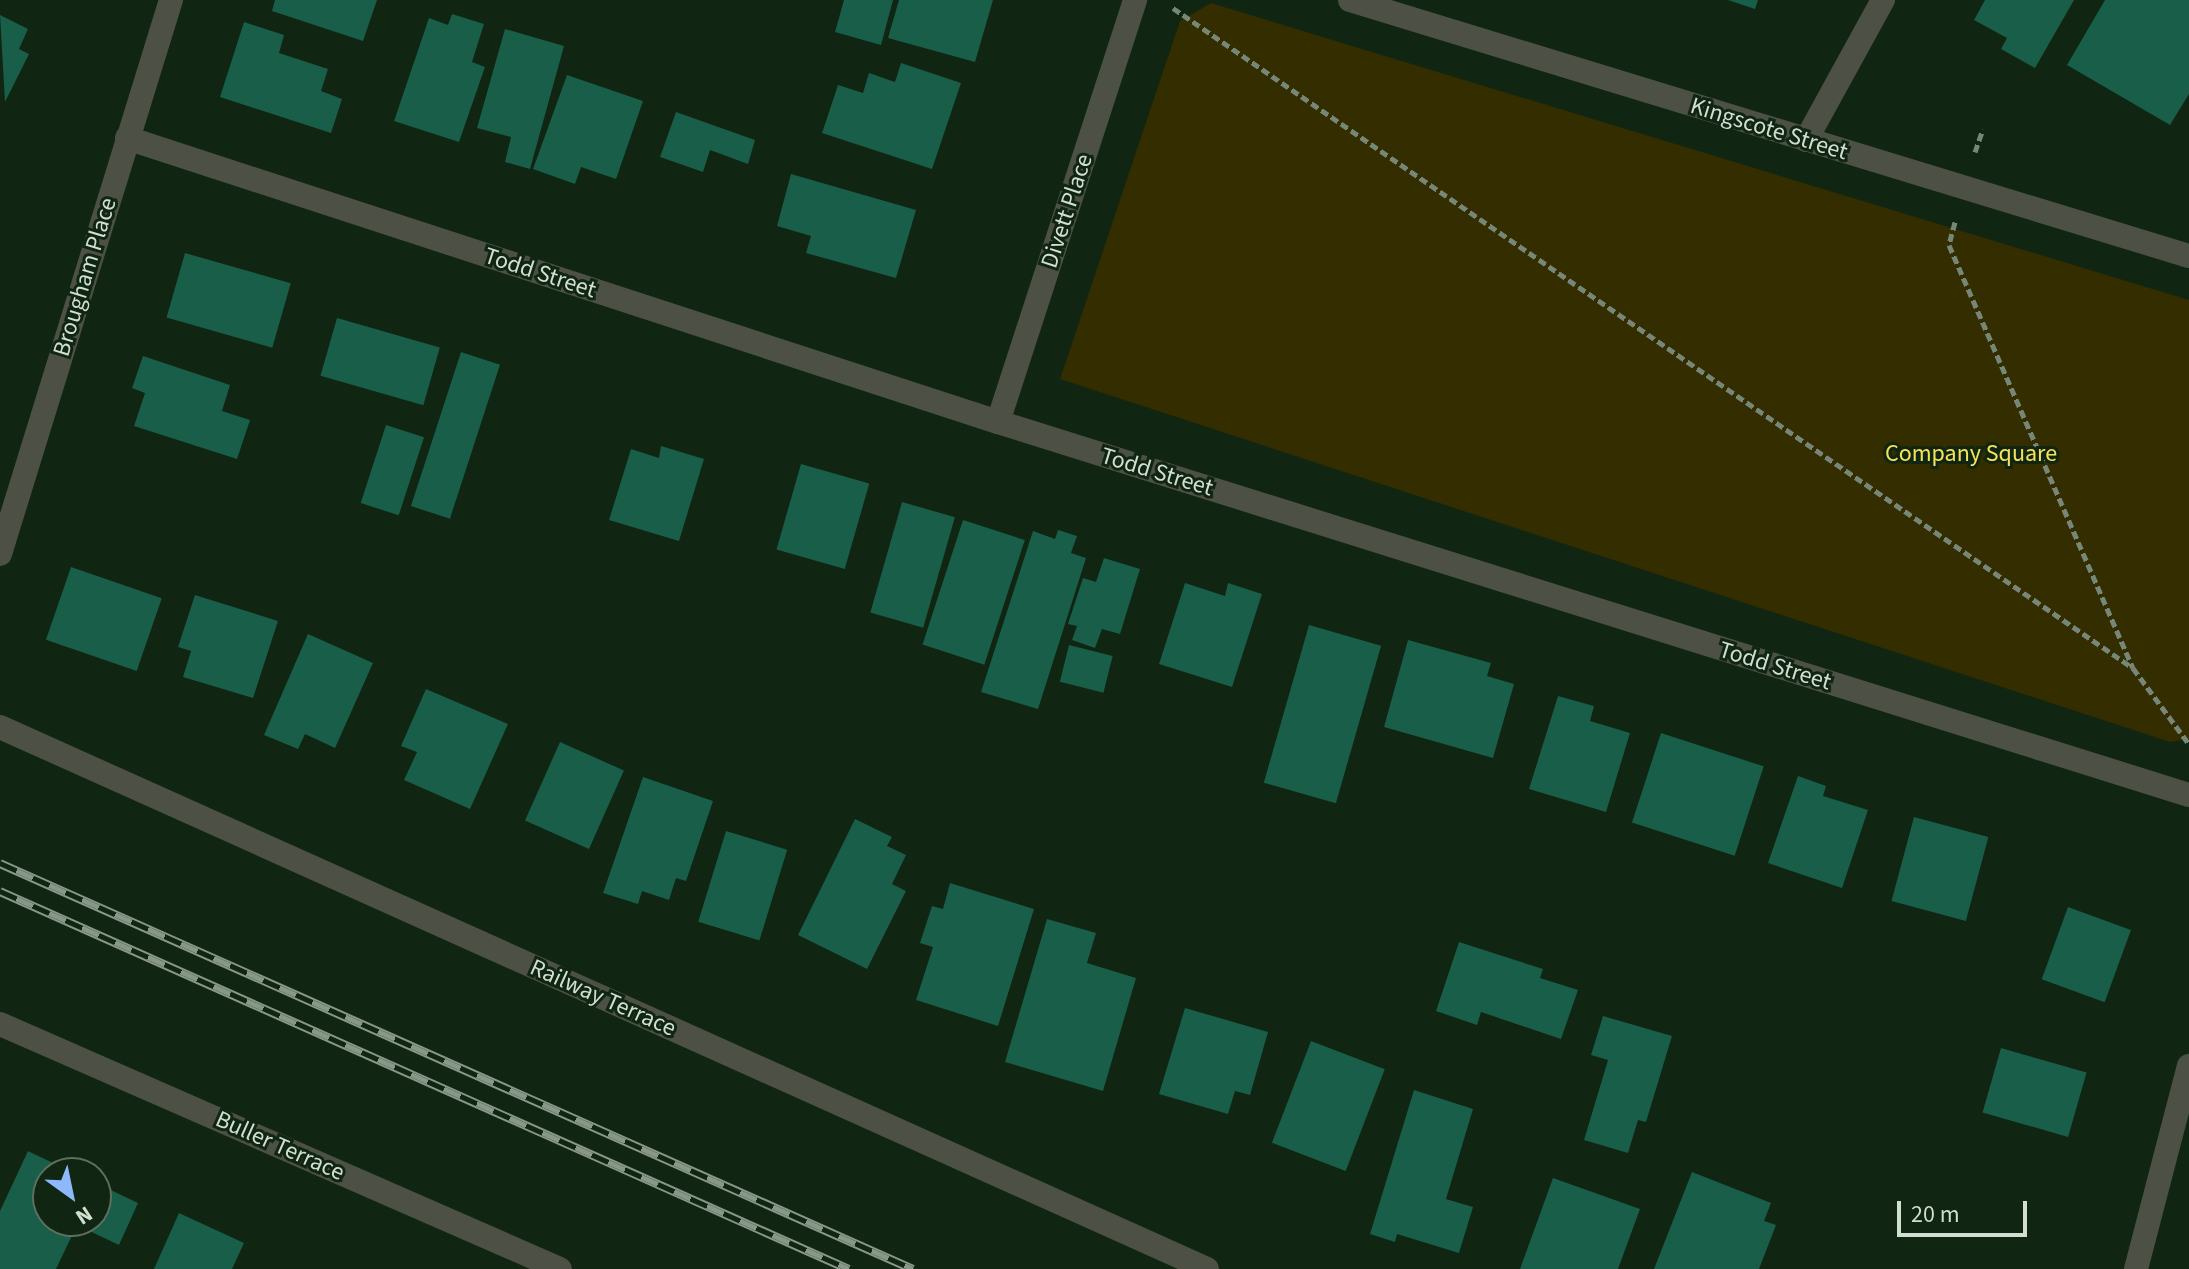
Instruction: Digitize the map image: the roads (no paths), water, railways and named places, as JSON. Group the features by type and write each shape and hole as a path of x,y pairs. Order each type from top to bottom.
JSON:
{"street":[{"name":"Brougham Place","path":"0,554 171,0"},
{"name":"Divett Place","path":"998,422 1135,0"},
{"name":"Kingscote Street","path":"1350,0 2189,256"},
{"path":"1806,140 1883,0"},
{"name":"Todd Street","path":"127,138 998,422 2189,795"},
{"name":"Railway Terrace","path":"0,727 1207,1269"},
{"name":"Buller Terrace","path":"0,1024 560,1269"},
{"path":"2136,1269 2189,1066"}],"railway":[{"path":"0,863 913,1269"},
{"path":"0,891 849,1269"}],"park label":[{"name":"Company Square","path":"1971,454"}]}
